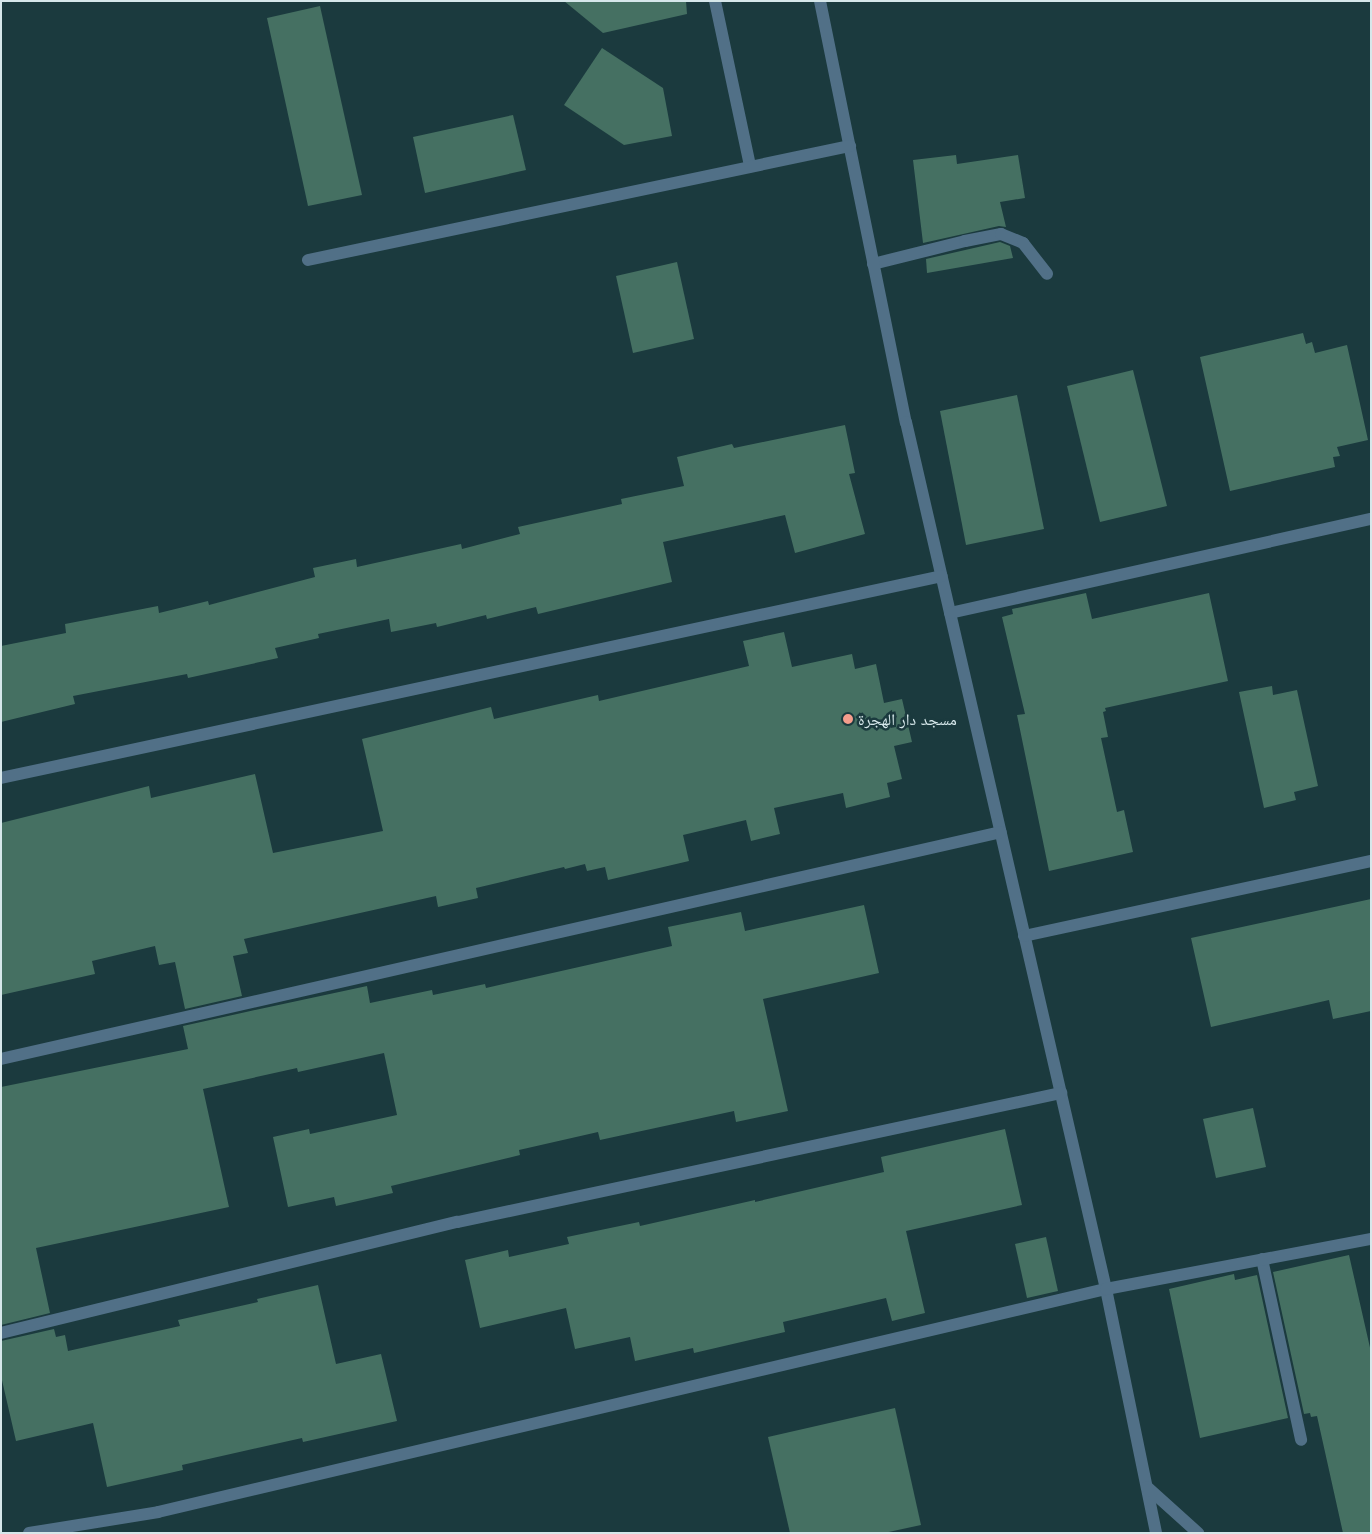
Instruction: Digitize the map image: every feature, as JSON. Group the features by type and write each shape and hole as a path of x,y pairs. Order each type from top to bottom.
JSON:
{"street":[{"path":"715,1 750,166"},
{"path":"820,1 906,422 1106,1289 1156,1533"},
{"path":"308,260 850,146"},
{"path":"874,264 965,240 1000,234 1023,242 1047,274"},
{"path":"950,613 1371,519"},
{"path":"1,778 942,576"},
{"path":"1,1059 1001,832"},
{"path":"1024,936 1371,860"},
{"path":"1,1333 458,1222 1061,1093"},
{"path":"29,1533 158,1512 1106,1289 1371,1239"},
{"path":"1262,1260 1301,1440"},
{"path":"1147,1487 1198,1533"}],"building":[{"path":"564,1 686,1 687,14 603,33"},
{"path":"320,6 362,195 308,206 267,18"},
{"path":"602,48 663,88 672,136 624,145 564,105"},
{"path":"513,115 526,170 425,193 413,137"},
{"path":"956,155 957,164 1018,155 1025,198 1000,202 1006,227 999,226 923,243 913,160"},
{"path":"1000,242 1010,246 1013,258 927,273 926,259"},
{"path":"677,262 694,339 633,353 616,276"},
{"path":"1303,333 1306,344 1312,342 1315,353 1347,345 1368,440 1337,447 1340,456 1333,457 1335,467 1230,491 1200,357"},
{"path":"1133,370 1167,506 1100,522 1067,386"},
{"path":"1017,395 1044,529 966,545 940,411"},
{"path":"845,425 855,473 849,474 865,534 795,553 785,515 663,542 672,582 538,614 536,607 487,619 486,615 437,627 436,623 391,632 389,619 318,634 319,638 275,648 278,658 188,678 187,674 73,696 75,704 1,722 1,646 66,633 65,624 158,606 159,613 208,601 209,605 315,577 313,568 356,559 357,567 461,544 462,549 520,534 518,527 622,504 621,499 684,486 677,457 732,444 734,448"},
{"path":"1086,593 1092,619 1209,593 1228,681 1105,708 1106,711 1103,712 1108,737 1101,738 1117,812 1124,810 1133,852 1049,871 1017,715 1025,714 1002,617 1013,614 1012,609"},
{"path":"784,632 792,667 852,654 855,669 876,664 884,703 902,699 912,742 894,746 902,779 887,783 890,797 846,808 843,793 774,808 780,834 751,841 746,820 683,835 689,861 608,880 605,867 587,871 585,864 565,869 564,867 476,888 478,898 438,907 436,896 244,939 248,953 233,956 242,996 185,1009 175,962 159,965 155,946 92,961 95,974 1,995 1,823 149,786 151,798 255,774 273,853 383,831 362,739 491,707 494,719 598,695 599,701 749,666 743,641"},
{"path":"1272,686 1273,695 1297,690 1318,786 1294,792 1296,800 1264,808 1239,692"},
{"path":"1371,899 1371,1011 1333,1019 1329,1000 1211,1027 1191,938"},
{"path":"864,905 879,973 763,999 788,1111 736,1122 734,1111 600,1140 598,1132 519,1150 520,1155 391,1186 393,1193 336,1206 334,1197 288,1207 273,1137 309,1129 310,1134 397,1115 384,1053 298,1072 297,1068 203,1089 229,1207 36,1248 50,1313 1,1325 1,1087 188,1049 183,1026 367,986 370,1003 432,990 433,995 485,984 486,988 672,946 668,927 741,912 745,931"},
{"path":"1253,1108 1266,1167 1216,1178 1203,1119"},
{"path":"1005,1129 1022,1205 906,1231 925,1313 892,1321 886,1298 783,1322 785,1332 694,1353 693,1348 635,1361 630,1337 575,1349 566,1308 480,1328 465,1260 508,1250 509,1257 569,1244 567,1237 639,1222 640,1226 884,1172 881,1157"},
{"path":"1046,1237 1058,1291 1027,1298 1015,1244"},
{"path":"1349,1255 1371,1352 1371,1533 1343,1533 1317,1416 1311,1417 1310,1413 1304,1414 1273,1272"},
{"path":"1234,1274 1235,1280 1257,1275 1288,1418 1200,1438 1169,1289"},
{"path":"318,1285 336,1364 381,1354 397,1421 303,1442 302,1438 182,1465 183,1470 107,1487 93,1423 16,1441 1,1376 1,1341 54,1329 56,1337 65,1335 68,1351 180,1326 178,1320 258,1302 257,1299"},
{"path":"895,1408 921,1525 884,1533 790,1533 768,1437"}],"place":[{"name":"مسجد دار الهجرة","path":"848,719"}]}
